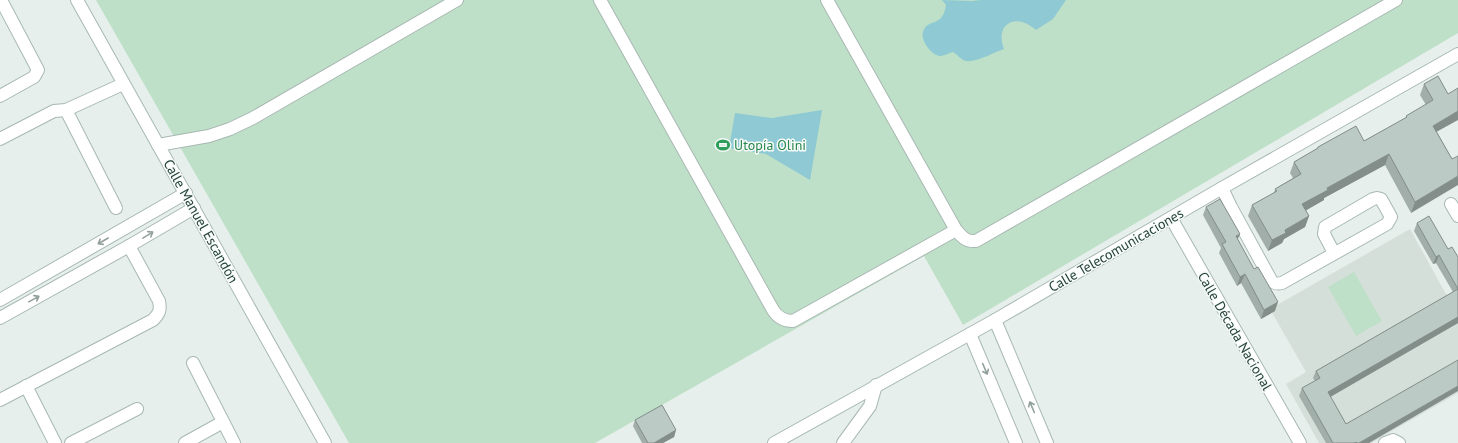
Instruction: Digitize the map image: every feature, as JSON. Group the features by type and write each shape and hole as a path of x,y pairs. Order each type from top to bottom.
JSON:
{"street":[{"path":"0,96 34,77 38,70 1,0"},
{"name":"Calle Manuel Escandón","path":"77,0 325,443"},
{"path":"158,145 209,136 230,129 253,118 457,0"},
{"path":"600,0 773,310 780,318 786,321 793,321 956,230"},
{"path":"827,0 956,230 969,242 976,241 1396,0"},
{"name":"Calle Telecomunicaciones","path":"774,443 995,320 1222,188 1458,54"},
{"path":"0,139 54,111 66,110 123,84"},
{"path":"66,110 116,208"},
{"path":"1222,188 1234,214 1274,283 1277,284 1282,283 1387,224 1391,217 1381,199 1374,199 1325,227 1324,234 1334,253"},
{"path":"0,300 186,194"},
{"path":"1451,204 1458,216"},
{"path":"1,313 129,246 194,208"},
{"name":"Calle Década Nacional","path":"1171,218 1300,443"},
{"path":"0,400 153,320 157,316 160,311 159,301 129,246"},
{"path":"995,320 1047,443"},
{"path":"970,334 1016,443"},
{"path":"193,363 234,443"},
{"path":"843,443 870,406 876,385"},
{"path":"26,386 55,443"},
{"path":"71,443 137,409"},
{"path":"185,443 224,422"},
{"path":"1385,443 1393,440 1399,443"}],"shaded area":[{"path":"1410,229 1458,316 1458,393 1371,443 1319,443 1286,384 1306,372 1270,309"}],"green space":[{"name":"Utopía Olini","path":"96,0 1458,0 1458,33 963,325 924,256 595,443 349,443"},
{"path":"1354,272 1382,321 1356,336 1328,287"}],"water":[{"path":"942,0 1066,0 1053,19 1036,30 1022,22 1015,21 1009,23 1002,33 1004,49 980,59 966,61 953,52 942,56 937,55 930,51 923,39 923,32 925,28 942,17 946,5"},
{"path":"822,110 810,180 766,154 729,148 735,113 772,118"}],"building":[{"path":"1438,76 1448,94 1458,88 1458,111 1433,126 1452,159 1458,156 1458,176 1415,202 1389,154 1327,188 1328,190 1302,204 1309,216 1285,230 1286,233 1272,240 1252,205 1277,191 1275,189 1301,174 1294,162 1356,126 1364,141 1407,117 1406,116 1433,100 1424,84"},
{"path":"1220,199 1240,234 1236,236 1254,269 1258,267 1278,302 1264,310 1245,274 1240,277 1222,244 1226,242 1206,207"},
{"path":"1429,216 1448,249 1452,247 1458,257 1458,289 1439,255 1436,257 1417,223"},
{"path":"1458,289 1458,317 1328,392 1346,424 1458,360 1458,386 1359,443 1333,443 1302,388 1320,378 1316,371"},
{"path":"662,405 676,430 654,443 648,443 635,420"}],"place":[{"name":"Utopía Olini","path":"723,145"}]}
